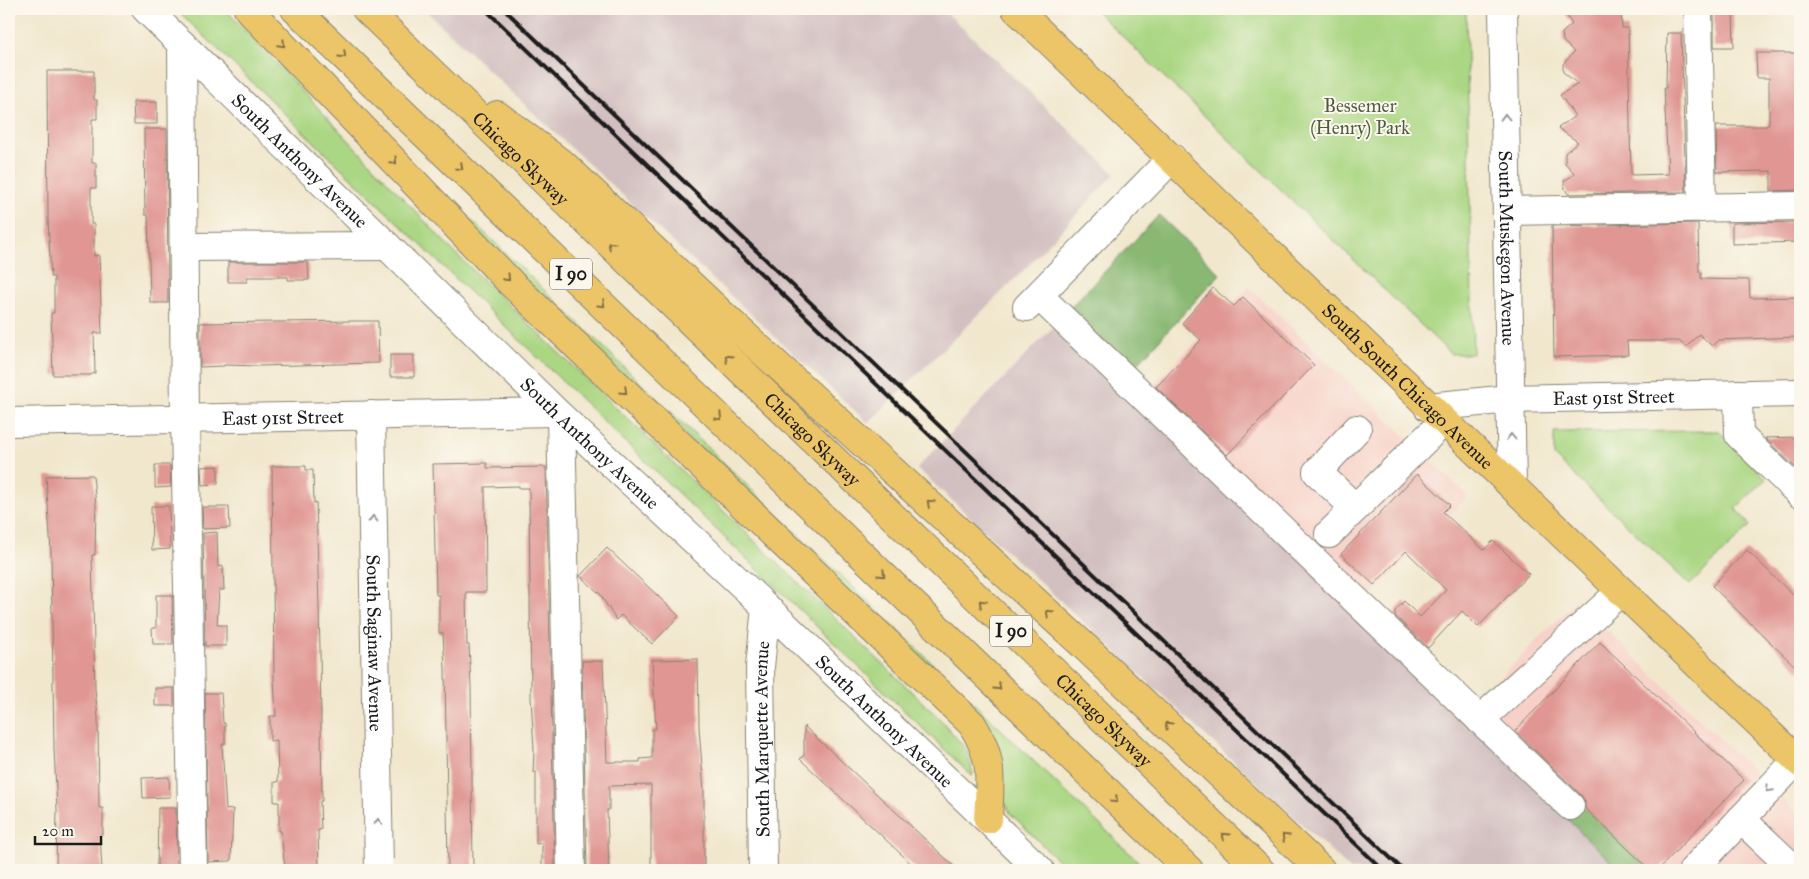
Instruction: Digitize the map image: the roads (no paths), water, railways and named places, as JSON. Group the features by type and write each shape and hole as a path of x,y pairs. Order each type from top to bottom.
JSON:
{"main road":[{"path":"248,9 511,283 972,724 984,742 988,756 990,777 988,819"},
{"name":"I 90","path":"295,9 1189,870"},
{"name":"Chicago Skyway","path":"366,9 1260,870"},
{"name":"South South Chicago Avenue","path":"1016,9 1799,762"},
{"path":"400,42 565,166 726,318 1083,645 1321,870"}],"street":[{"name":"South Anthony Avenue","path":"146,9 558,414 766,607 1040,870"},
{"name":"South Muskegon Avenue","path":"1503,9 1512,486"},
{"path":"1698,9 1702,208"},
{"path":"182,44 185,419 193,870"},
{"path":"1172,158 1033,302 1570,806"},
{"path":"1507,211 1800,206"},
{"path":"184,247 387,246"},
{"name":"East 91st Street","path":"1436,414 1510,399 1800,393"},
{"path":"1738,394 1739,435 1800,494"},
{"path":"558,414 571,870"},
{"name":"East 91st Street","path":"9,422 370,415 558,414"},
{"path":"1329,534 1355,508 1436,414"},
{"name":"South Saginaw Avenue","path":"370,415 379,870"},
{"path":"1355,508 1317,472 1357,429"},
{"path":"1480,720 1621,591"},
{"name":"South Marquette Avenue","path":"763,870 760,667 766,607"},
{"path":"1694,870 1741,819 1799,762"},
{"path":"1741,819 1795,870"}],"railway":[{"path":"485,9 1383,870"},
{"path":"504,9 1403,870"}],"park label":[{"name":"Bessemer (Henry) Park","path":"1360,116"}]}
